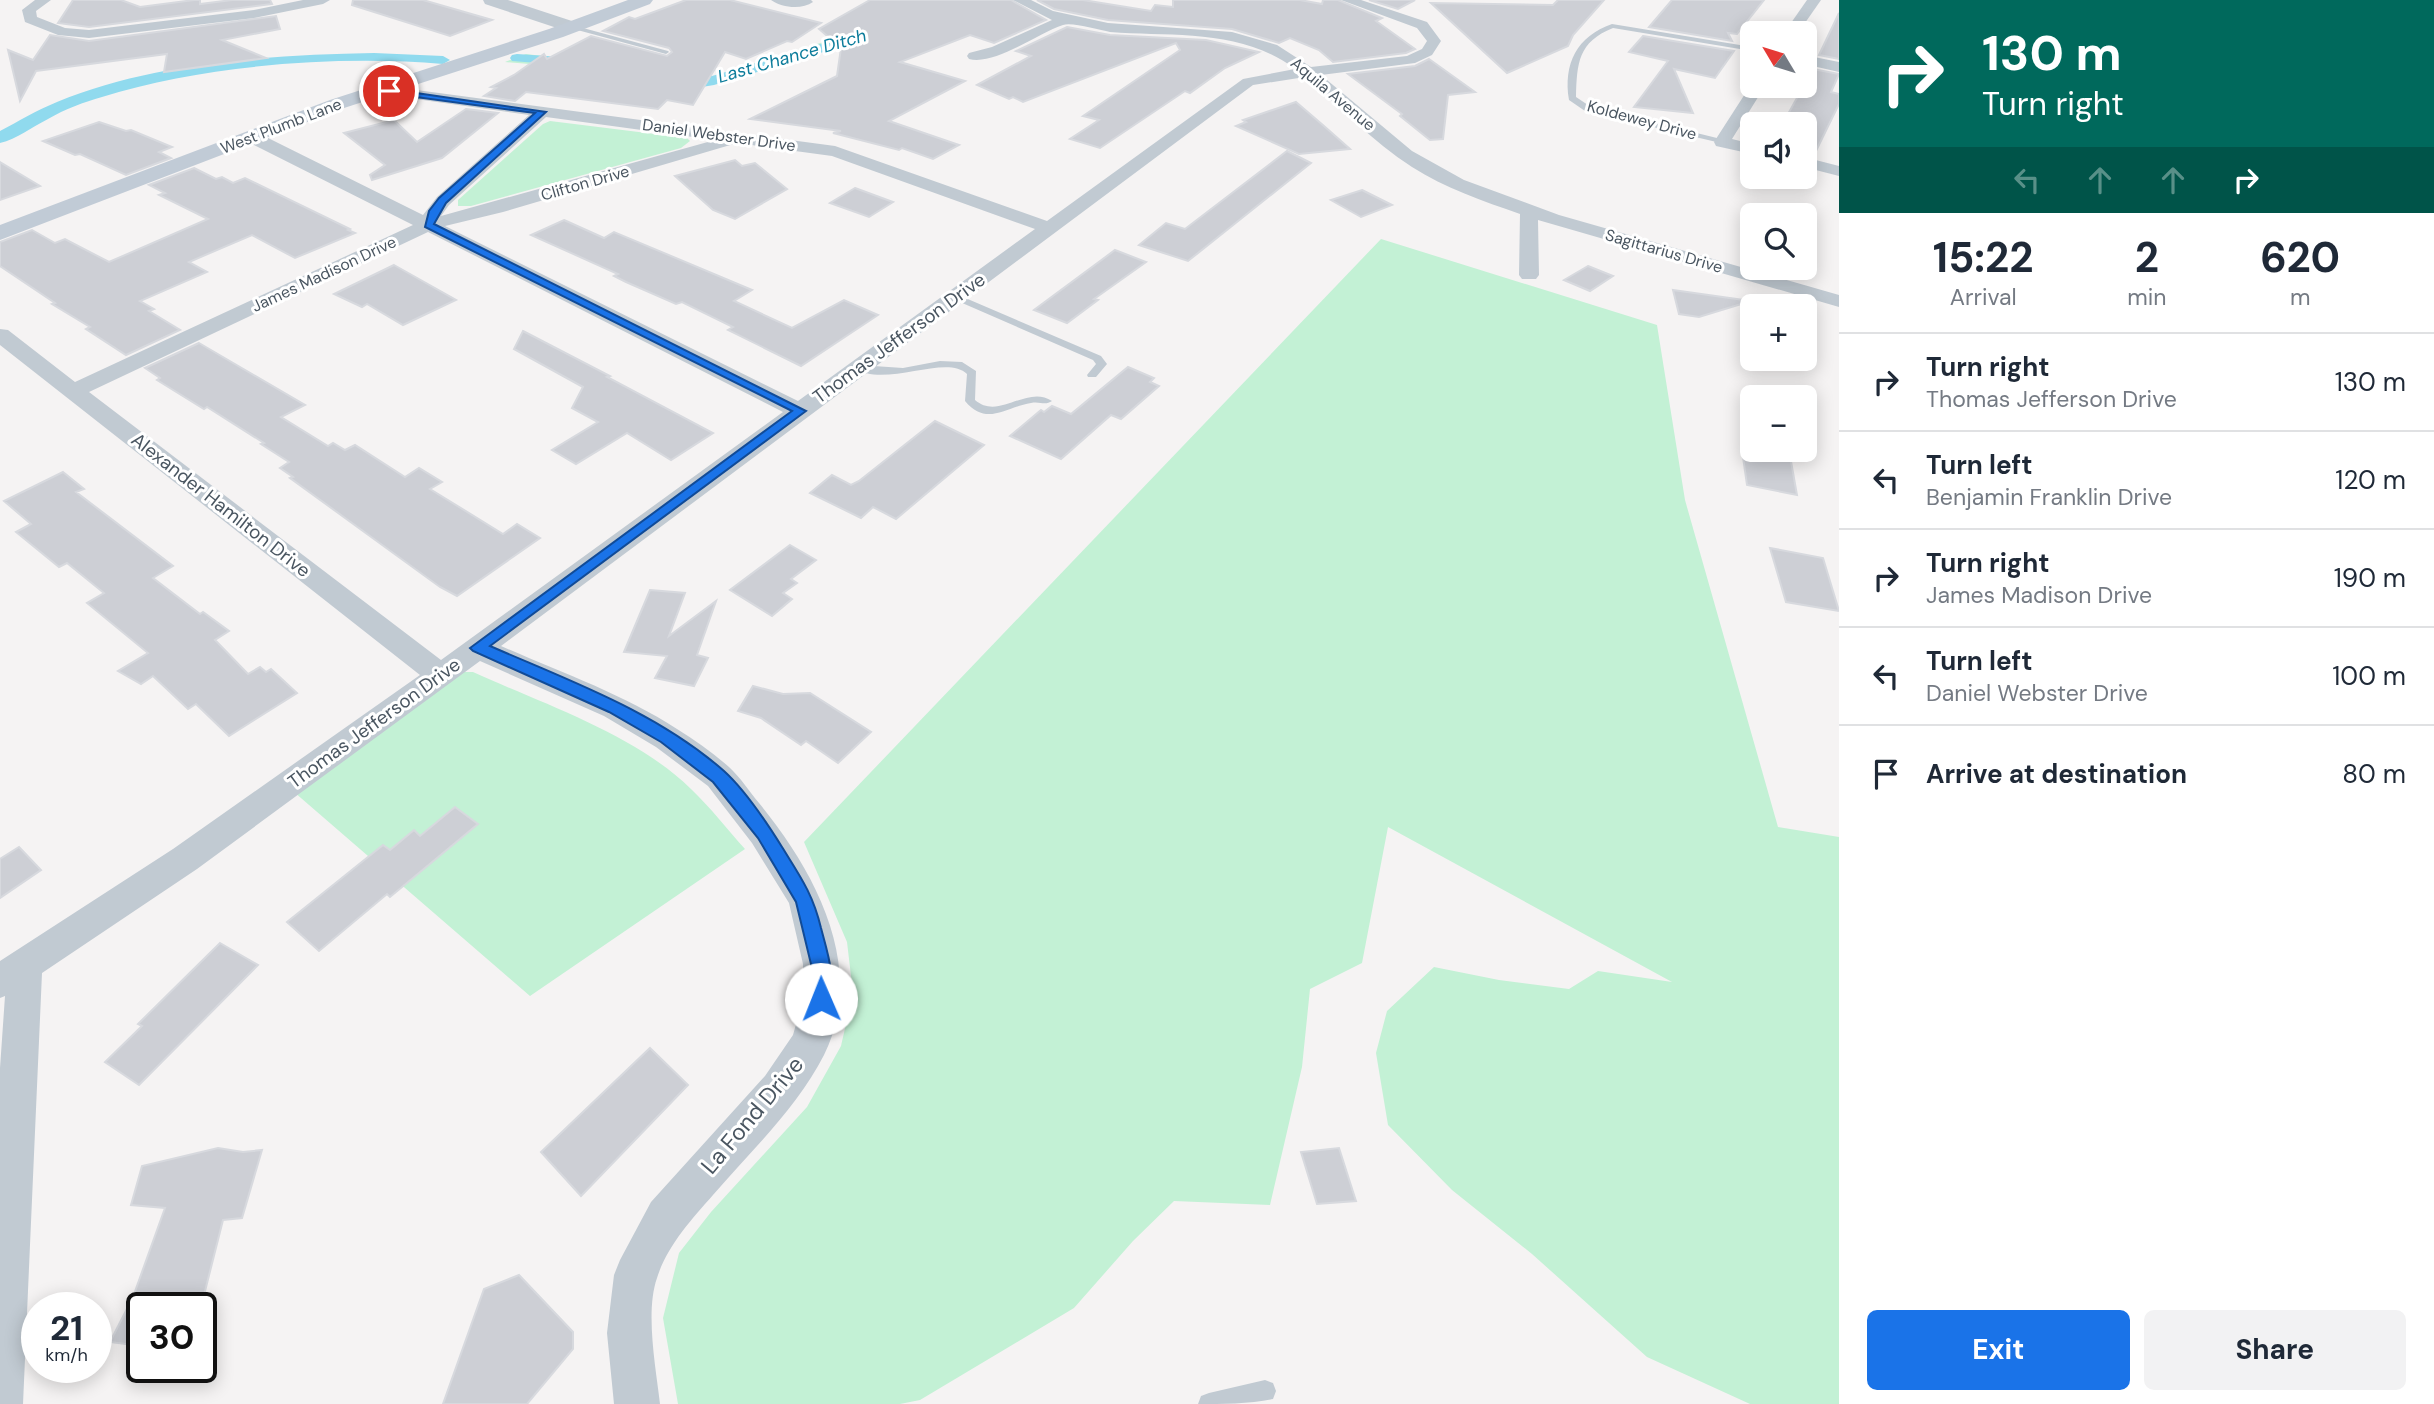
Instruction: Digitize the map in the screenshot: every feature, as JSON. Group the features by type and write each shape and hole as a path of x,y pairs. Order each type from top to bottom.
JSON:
{"main road":[{"name":"West Plumb Lane","path":"0,233 379,90 572,27 644,0"}],"street":[{"path":"44,0 29,10 30,19 63,32 89,34 254,14 323,0"},
{"path":"491,0 572,27"},
{"path":"778,0 788,3 806,2"},
{"name":"Aquila Avenue","path":"1020,0 1063,20 1101,27 1208,33 1245,39 1277,50 1308,72 1410,158 1460,186 1529,212"},
{"name":"Thomas Jefferson Drive","path":"13,972 185,859 441,675 1248,82 1271,75 1410,60 1427,52 1434,41 1422,25 1348,0"},
{"path":"1799,21 1814,0"},
{"path":"974,56 998,50 1063,20"},
{"path":"1817,62 1839,66"},
{"name":"Daniel Webster Drive","path":"379,90 835,151 1049,228"},
{"path":"1722,142 1750,98"},
{"name":"James Madison Drive","path":"74,391 428,225 434,211 443,201 542,112"},
{"path":"252,137 800,411"},
{"name":"Clifton Drive","path":"428,225 741,138"},
{"name":"Koldewey Drive","path":"1722,142 1740,146"},
{"path":"1817,165 1839,171"},
{"path":"1529,212 1529,275"},
{"name":"Sagittarius Drive","path":"1529,212 1839,301"},
{"name":"Alexander Hamilton Drive","path":"0,335 441,675"},
{"name":"La Fond Drive","path":"478,648 615,708 667,738 719,777 764,833 805,900 821,964 821,999 810,1043 779,1090 666,1217 635,1275 629,1333 637,1404"},
{"path":"0,1404 13,972"}],"lane":[{"name":"Koldewey Drive","path":"1722,142 1588,109 1572,98 1573,65 1578,51 1594,32 1612,26 1740,47"},
{"path":"572,27 666,51"},
{"path":"956,297 1097,358 1102,364 1092,375"},
{"path":"859,368 890,372 943,364 964,365 972,373 970,401 984,411 994,412 1028,397 1047,401"},
{"path":"1209,1404 1216,1400 1265,1391"}],"green space":[{"path":"855,32 858,38 709,85 592,69 505,62 526,54 603,63 702,80"},
{"path":"550,121 687,138 690,141 681,148 471,206 458,206 458,200 543,124"},
{"path":"1381,239 1657,325 1685,500 1778,827 1839,837 1839,1404 1750,1404 1647,1357 1532,1254 1452,1190 1388,1125 1376,1053 1387,1011 1434,967 1499,980 1569,989 1598,971 1672,982 1388,827 1362,963 1310,989 1302,1067 1270,1205 1174,1201 1133,1241 1074,1308 920,1400 900,1404 678,1404 663,1318 679,1253 711,1212 807,1107 841,1046 853,993 847,942 804,842"},
{"path":"462,672 473,672 558,709 643,752 691,789 745,849 530,996 294,792"}],"building":[{"path":"73,0 121,0 140,7 194,0 200,0 200,4 232,0 270,0 272,4 89,27 58,23"},
{"path":"353,0 423,0 492,20 450,36 352,5"},
{"path":"686,0 730,0 821,23 792,42 787,41 746,59 725,52 693,105 667,100 658,109 526,92 515,101 484,96 496,88 491,87 544,54 547,59 591,36 667,56 672,52 669,48 603,31 629,17 635,19"},
{"path":"870,0 1011,0 1046,20 994,43 970,35 900,62 965,81 889,121 959,145 933,159 902,148 899,150 833,133 841,131 750,119 837,76 841,48 819,29"},
{"path":"1037,0 1083,0 1151,11 1155,5 1173,7 1173,0 1300,0 1322,4 1323,0 1338,0 1382,18 1376,21 1415,49 1406,53 1333,62 1319,50 1290,38 1279,43 1232,29 1108,20 1054,9"},
{"path":"1369,0 1415,0 1398,9"},
{"path":"1558,0 1604,0 1573,35 1568,46 1507,73 1431,3 1553,5"},
{"path":"1672,0 1764,0 1747,21 1740,21 1737,34 1728,33 1732,41 1649,27"},
{"path":"1839,13 1839,59 1819,55"},
{"path":"276,16 280,29 222,40 266,58 164,72 167,54 36,71 20,101 8,50 33,60 50,35 89,41"},
{"path":"1067,27 1110,35 1206,40 1259,52 1225,68 1190,93 1185,91 1100,148 1070,139 1099,120 1083,116 1180,50 1176,43 1023,102 977,85 1031,56 1016,51"},
{"path":"1643,36 1734,51 1715,78 1674,69 1693,113 1634,107 1668,61 1629,52"},
{"path":"1429,59 1475,92 1448,95 1443,139 1430,140 1400,116 1402,114 1348,74 1415,66"},
{"path":"1817,70 1839,74 1831,92 1839,94 1839,104 1817,149 1817,112 1789,112 1797,98 1817,98"},
{"path":"1296,102 1350,149 1299,154 1236,126 1246,122 1243,120"},
{"path":"466,109 498,113 442,158 372,180 370,175 385,165 344,133 394,120 417,142"},
{"path":"99,122 126,131 131,130 172,147 159,152 171,158 126,175 43,141"},
{"path":"1287,151 1311,163 1188,261 1139,245 1166,223 1185,229"},
{"path":"735,160 742,166 755,163 787,189 735,219 713,210 675,176"},
{"path":"0,162 40,186 0,200"},
{"path":"194,168 216,179 222,177 233,183 245,178 355,233 295,258 252,235 189,262 207,272 140,301 154,309 149,311 180,330 126,355 86,329 90,327 52,304 55,303 0,266 0,242 32,230 55,243 65,239 109,262 208,219 159,195 165,193 149,185"},
{"path":"855,188 893,202 869,217 830,203"},
{"path":"1362,190 1392,205 1361,217 1331,200"},
{"path":"564,220 604,238 614,232 752,290 734,301 792,328 844,300 878,315 801,366 728,330 733,327 682,302 676,304 626,282 614,276 618,274 531,235"},
{"path":"1115,250 1146,262 1094,299 1098,300 1067,323 1034,310"},
{"path":"394,265 456,300 403,325 367,304 362,307 334,294"},
{"path":"1588,266 1613,276 1590,291 1564,280"},
{"path":"1673,290 1740,299 1740,304 1699,317 1679,314"},
{"path":"523,331 713,433 671,460 627,433 576,464 552,450 598,422 572,408 583,387 514,349"},
{"path":"199,343 305,405 281,417 328,446 333,443 345,450 355,445 405,477 419,468 442,482 430,489 503,534 517,524 540,538 457,596 440,587 290,478 293,477 280,468 289,462 261,444 264,443 207,407 204,409 157,380 160,378 145,368"},
{"path":"1128,367 1154,378 1150,382 1159,386 1121,419 1111,415 1061,459 1010,436 1041,410 1044,412 1052,406 1071,414"},
{"path":"935,421 984,445 896,519 873,507 861,518 810,493 832,475 851,485 859,481"},
{"path":"1744,462 1791,462 1797,495 1747,485"},
{"path":"63,472 84,489 76,492 173,566 153,578 200,614 203,612 229,631 215,640 248,674 260,667 266,672 271,669 297,693 229,736 196,704 188,709 153,676 141,684 118,671 148,653 87,603 104,593 67,563 59,567 16,532 31,524 4,501"},
{"path":"790,545 816,560 791,579 797,583 783,593 792,599 772,616 730,590"},
{"path":"1770,548 1823,558 1839,611 1786,602"},
{"path":"650,590 685,593 669,636 716,601 697,655 708,658 694,686 655,678 667,656 624,652"},
{"path":"753,686 783,694 810,693 871,732 838,763 806,741 801,745 761,718 738,711"},
{"path":"455,807 478,824 390,897 387,894 319,951 287,922 383,845 390,850 414,830 420,836"},
{"path":"19,847 41,870 0,898 0,859"},
{"path":"220,943 258,965 139,1085 105,1062 142,1026 138,1024"},
{"path":"650,1048 688,1085 581,1196 541,1152"},
{"path":"218,1148 243,1152 262,1150 242,1218 223,1220 205,1292 135,1292 165,1208 131,1205 142,1166"},
{"path":"1339,1148 1356,1201 1317,1204 1301,1152"},
{"path":"519,1275 573,1332 573,1349 527,1404 443,1404 484,1289"},
{"path":"126,1311 126,1344 112,1342"}],"waterway":[{"name":"Last Chance Ditch","path":"670,76 702,82 714,80 875,32"},
{"name":"Last Chance Ditch","path":"0,138 66,104 154,78 244,65 340,58 443,60"},
{"name":"Last Chance Ditch","path":"517,58 576,62"}],"route":[{"path":"389,91 542,112 443,201 434,211 428,225 800,411 478,648 615,708 667,738 719,777 764,833 805,900 821,964 821,999"}]}
